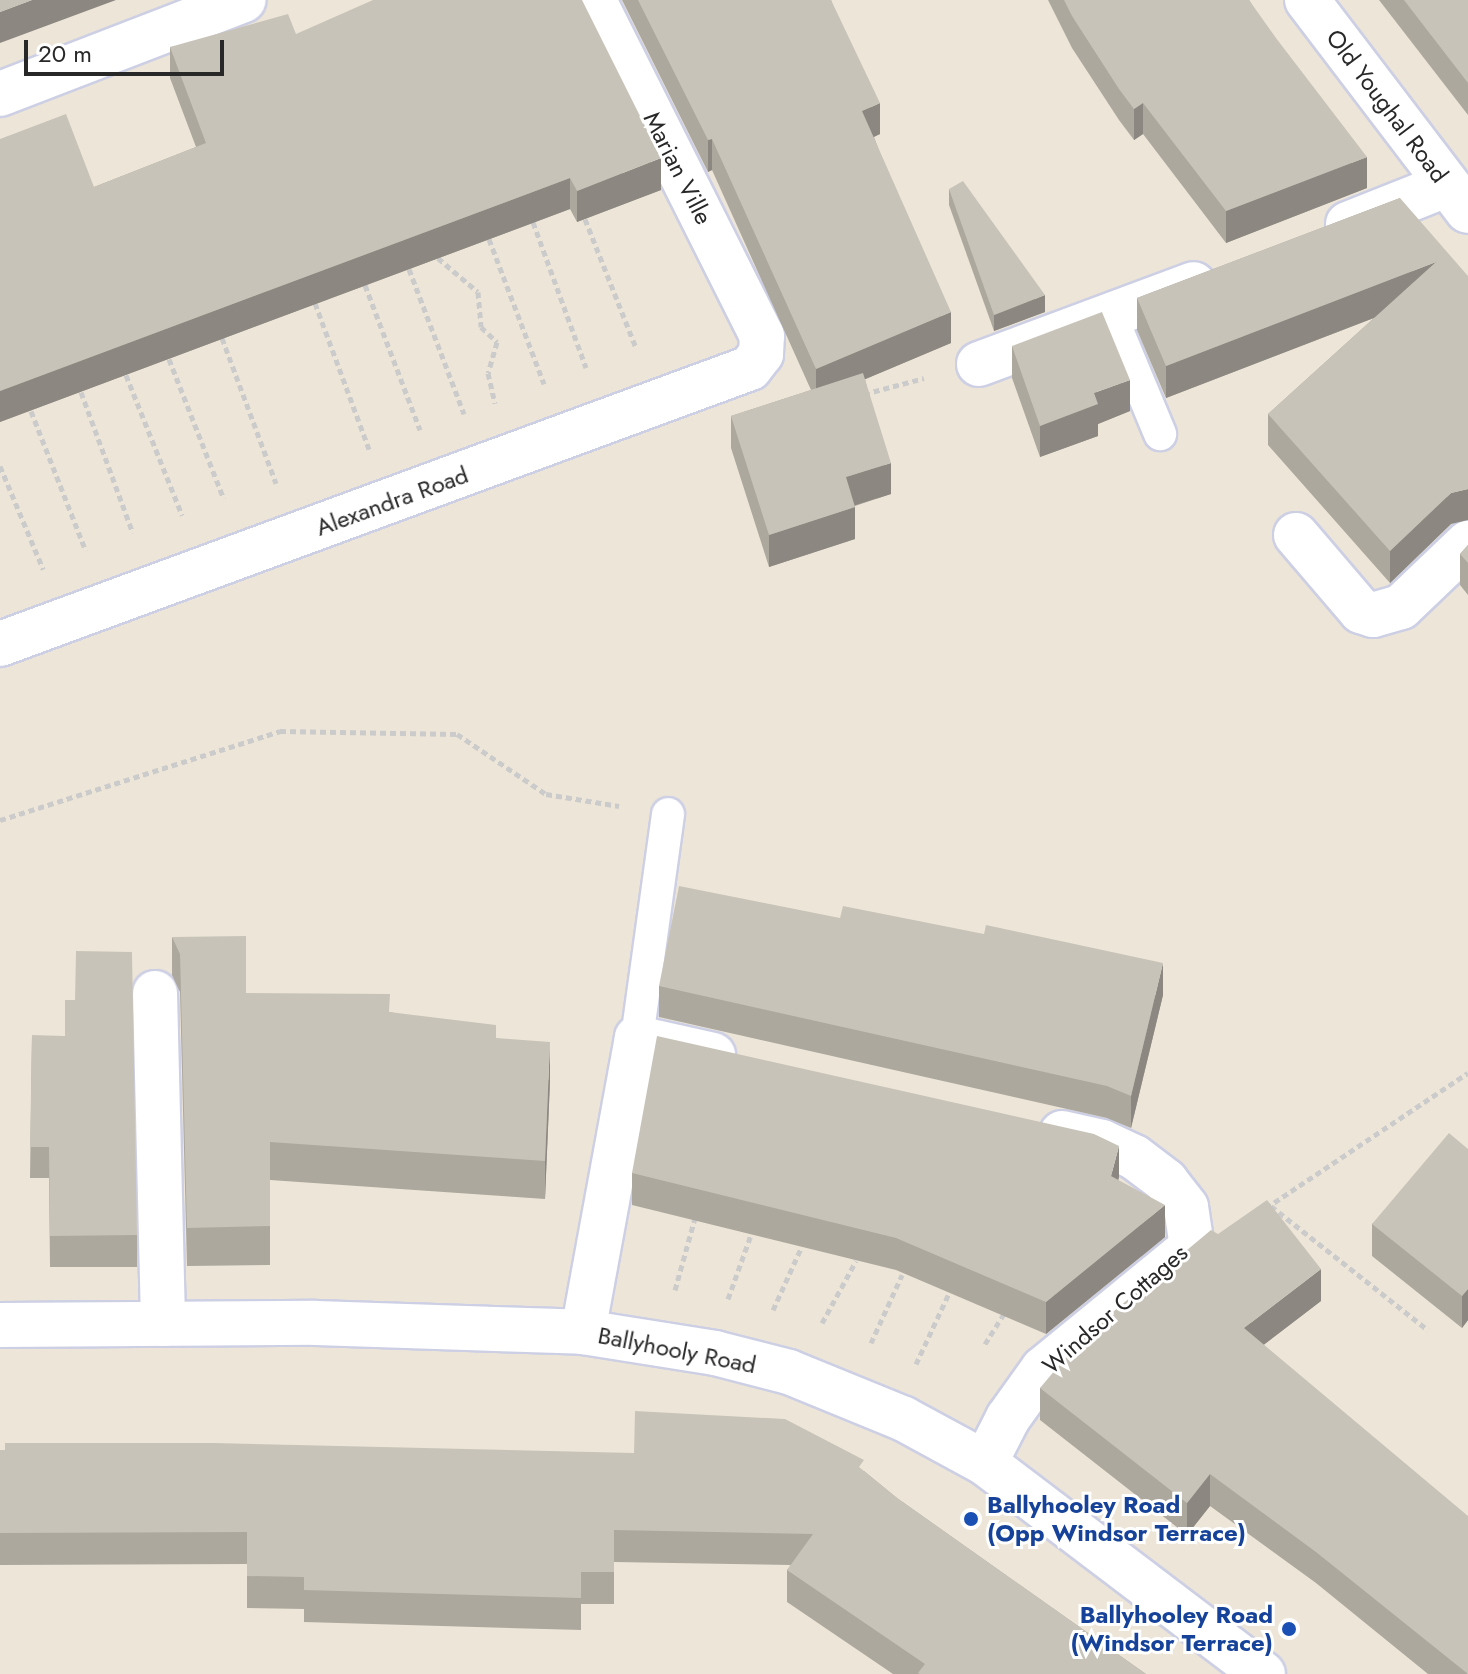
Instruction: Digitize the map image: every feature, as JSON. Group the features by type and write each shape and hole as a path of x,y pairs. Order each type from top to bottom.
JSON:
{"street":[{"path":"0,94 243,0"},
{"name":"Marian Ville","path":"594,0 762,336"},
{"name":"Old Youghal Road","path":"1307,0 1457,198"},
{"path":"1315,237 1457,198"},
{"path":"979,364 1228,271"},
{"name":"Alexandra Road","path":"0,644 730,378 761,354 762,336"},
{"path":"1296,535 1361,611 1373,615 1401,607 1468,543"},
{"path":"155,993 163,1324"},
{"path":"583,1332 637,1038 746,1063"},
{"name":"Windsor Cottages","path":"985,1463 1008,1418 1043,1369 1192,1247 1186,1207 1166,1181 1134,1157 1102,1142 1024,1125"},
{"name":"Ballyhooly Road","path":"0,1325 422,1325 583,1332 715,1353 789,1372 904,1419 985,1463 1263,1674"}],"lane":[{"path":"1111,316 1160,434"},
{"path":"637,1038 668,814"}],"path":[{"path":"585,219 640,359"},
{"path":"533,222 590,378"},
{"path":"489,239 547,393"},
{"path":"438,258 478,292 481,327 497,342 488,373 499,412"},
{"path":"409,269 467,422"},
{"path":"365,285 423,437"},
{"path":"315,303 372,456"},
{"path":"222,338 279,491"},
{"path":"169,359 229,510"},
{"path":"126,375 186,526"},
{"path":"81,392 138,545"},
{"path":"31,411 91,562"},
{"path":"0,466 46,578"},
{"path":"0,820 280,731 457,734 546,794 668,814"},
{"path":"1295,1193 1468,1073"},
{"path":"1270,1206 1428,1330"},
{"path":"673,1296 695,1218"},
{"path":"726,1306 752,1232"},
{"path":"769,1318 802,1246"},
{"path":"818,1331 856,1261"},
{"path":"868,1348 902,1275"},
{"path":"915,1366 951,1289"}],"building":[{"path":"0,0 32,0 0,12"},
{"path":"373,0 582,0 661,158 577,191 570,178 0,391 0,139 66,114 94,187 206,143 170,47 288,14 296,34"},
{"path":"638,0 831,0 880,103 862,111 951,312 816,369 712,139 708,140"},
{"path":"1064,0 1249,0 1367,157 1226,211 1143,103 1134,109"},
{"path":"1404,0 1468,0 1468,83"},
{"path":"963,181 1045,295 994,315 949,189"},
{"path":"1400,198 1468,276 1468,489 1451,493 1390,551 1268,414 1436,262 1166,366 1137,298"},
{"path":"1102,312 1130,380 1094,393 1098,404 1040,426 1012,346"},
{"path":"863,373 891,463 846,477 855,507 769,535 731,416"},
{"path":"1468,545 1468,563 1460,554"},
{"path":"679,886 840,918 843,906 984,934 986,925 1163,963 1131,1096 1107,1086 659,986"},
{"path":"246,936 246,993 390,994 389,1012 496,1025 496,1038 550,1042 545,1161 270,1142 270,1226 187,1228 180,954 172,937"},
{"path":"76,951 132,952 137,1235 50,1236 49,1147 30,1147 32,1035 65,1036 65,1000 75,1000"},
{"path":"657,1036 1094,1134 1119,1146 1111,1176 1165,1205 1046,1302 896,1238 632,1173"},
{"path":"1449,1133 1468,1149 1468,1289 1462,1296 1372,1224"},
{"path":"1267,1200 1321,1269 1244,1328 1468,1516 1468,1674 1316,1552 1210,1474 1187,1503 1040,1388 1083,1337 1211,1230 1218,1234"},
{"path":"635,1411 785,1419 864,1460 859,1467 897,1498 1146,1674 920,1674 925,1664 787,1570 813,1534 614,1530 614,1572 581,1572 581,1598 304,1590 304,1577 247,1576 247,1532 0,1533 0,1450 5,1450 5,1443 214,1443 634,1453"}],"place":[{"name":"Ballyhooley Road (Opp Windsor Terrace)","path":"971,1519"},
{"name":"Ballyhooley Road (Windsor Terrace)","path":"1289,1629"}]}
